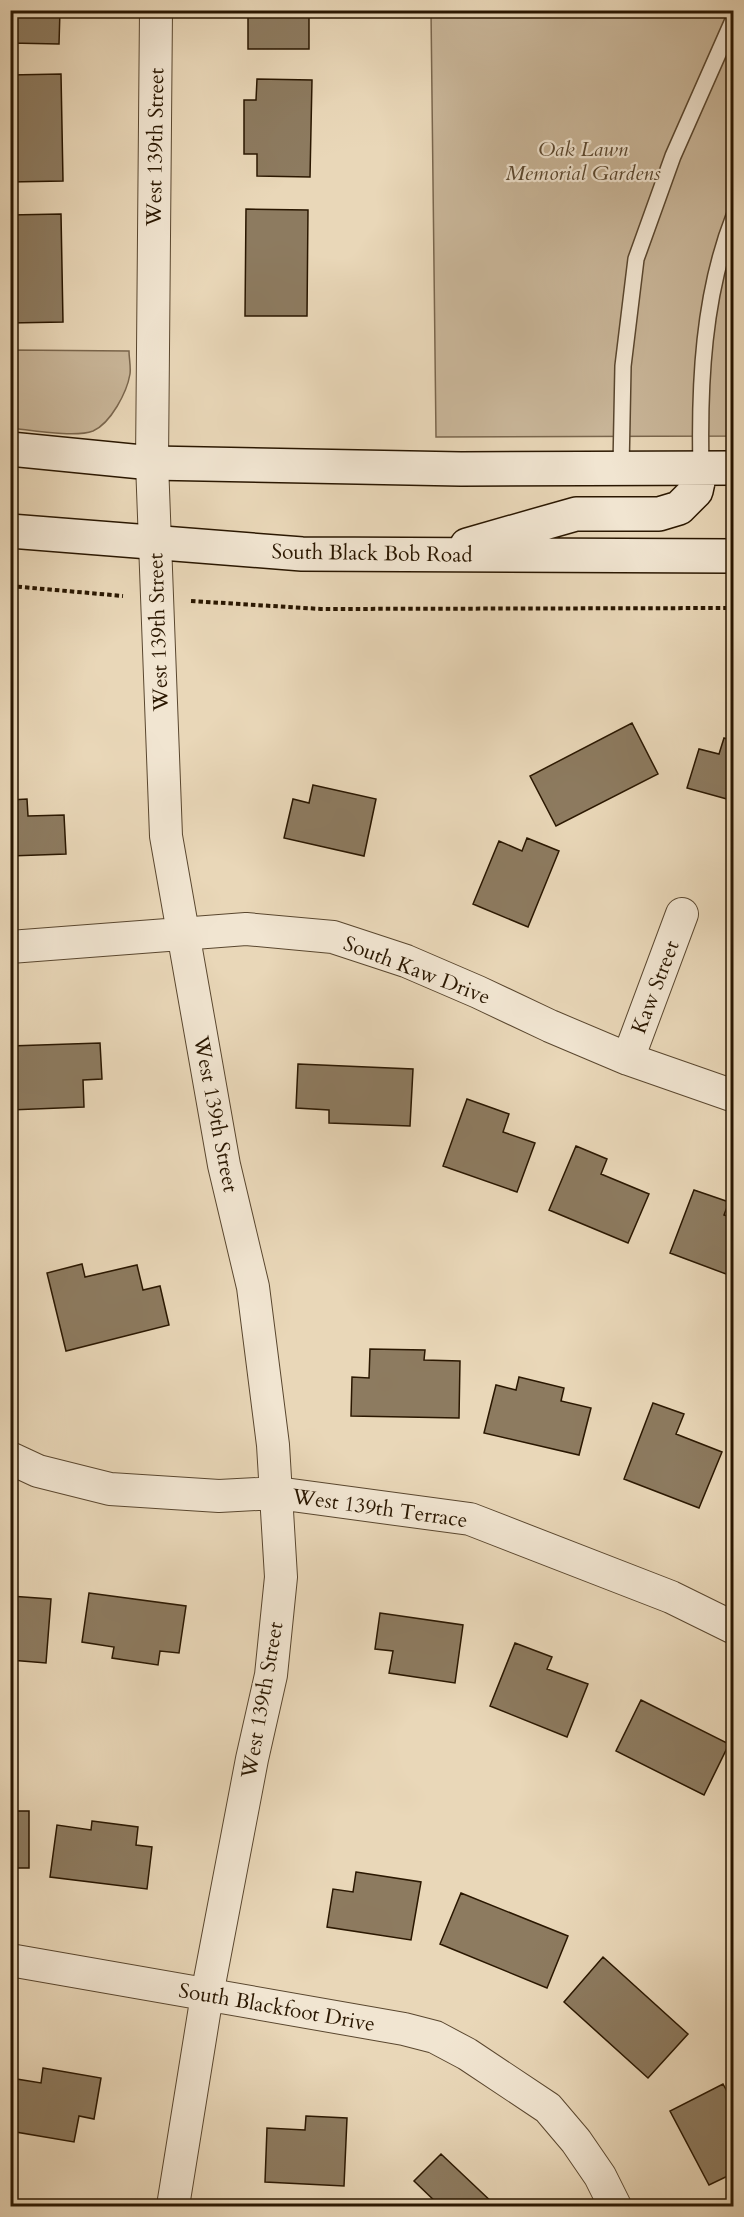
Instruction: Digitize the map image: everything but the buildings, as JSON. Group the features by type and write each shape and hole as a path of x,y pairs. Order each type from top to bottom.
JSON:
{"main road":[{"path":"10,449 152,463 461,469 734,468"},
{"path":"430,555 576,514 659,514 680,508 696,491 701,468"},
{"name":"South Black Bob Road","path":"10,531 302,554 734,556"}],"street":[{"name":"West 139th Street","path":"156,10 152,463 166,836 181,933 224,1165 253,1287 273,1444 281,1577 271,1675 252,1760 207,1995 173,2206"},
{"name":"Kaw Street","path":"628,1059 682,914"},
{"name":"South Kaw Drive","path":"10,947 246,929 333,937 406,961 628,1059 734,1096"},
{"name":"West 139th Terrace","path":"10,1458 38,1471 111,1489 219,1496 276,1493 470,1519 671,1597 734,1628"},
{"name":"South Blackfoot Drive","path":"10,1960 435,2037 467,2054 548,2108 576,2141 600,2176 615,2206"}],"lane":[{"path":"621,468 623,366 636,259 673,156 734,18"},
{"path":"701,468 702,372 710,308 726,236 734,216"}],"path":[{"path":"10,586 156,599 321,609 734,608"}],"green space":[{"name":"Oak Lawn Memorial Gardens","path":"431,11 733,11 733,436 436,437"},
{"path":"11,350 129,351 130,374 112,414 93,431 64,434 11,428"}]}
